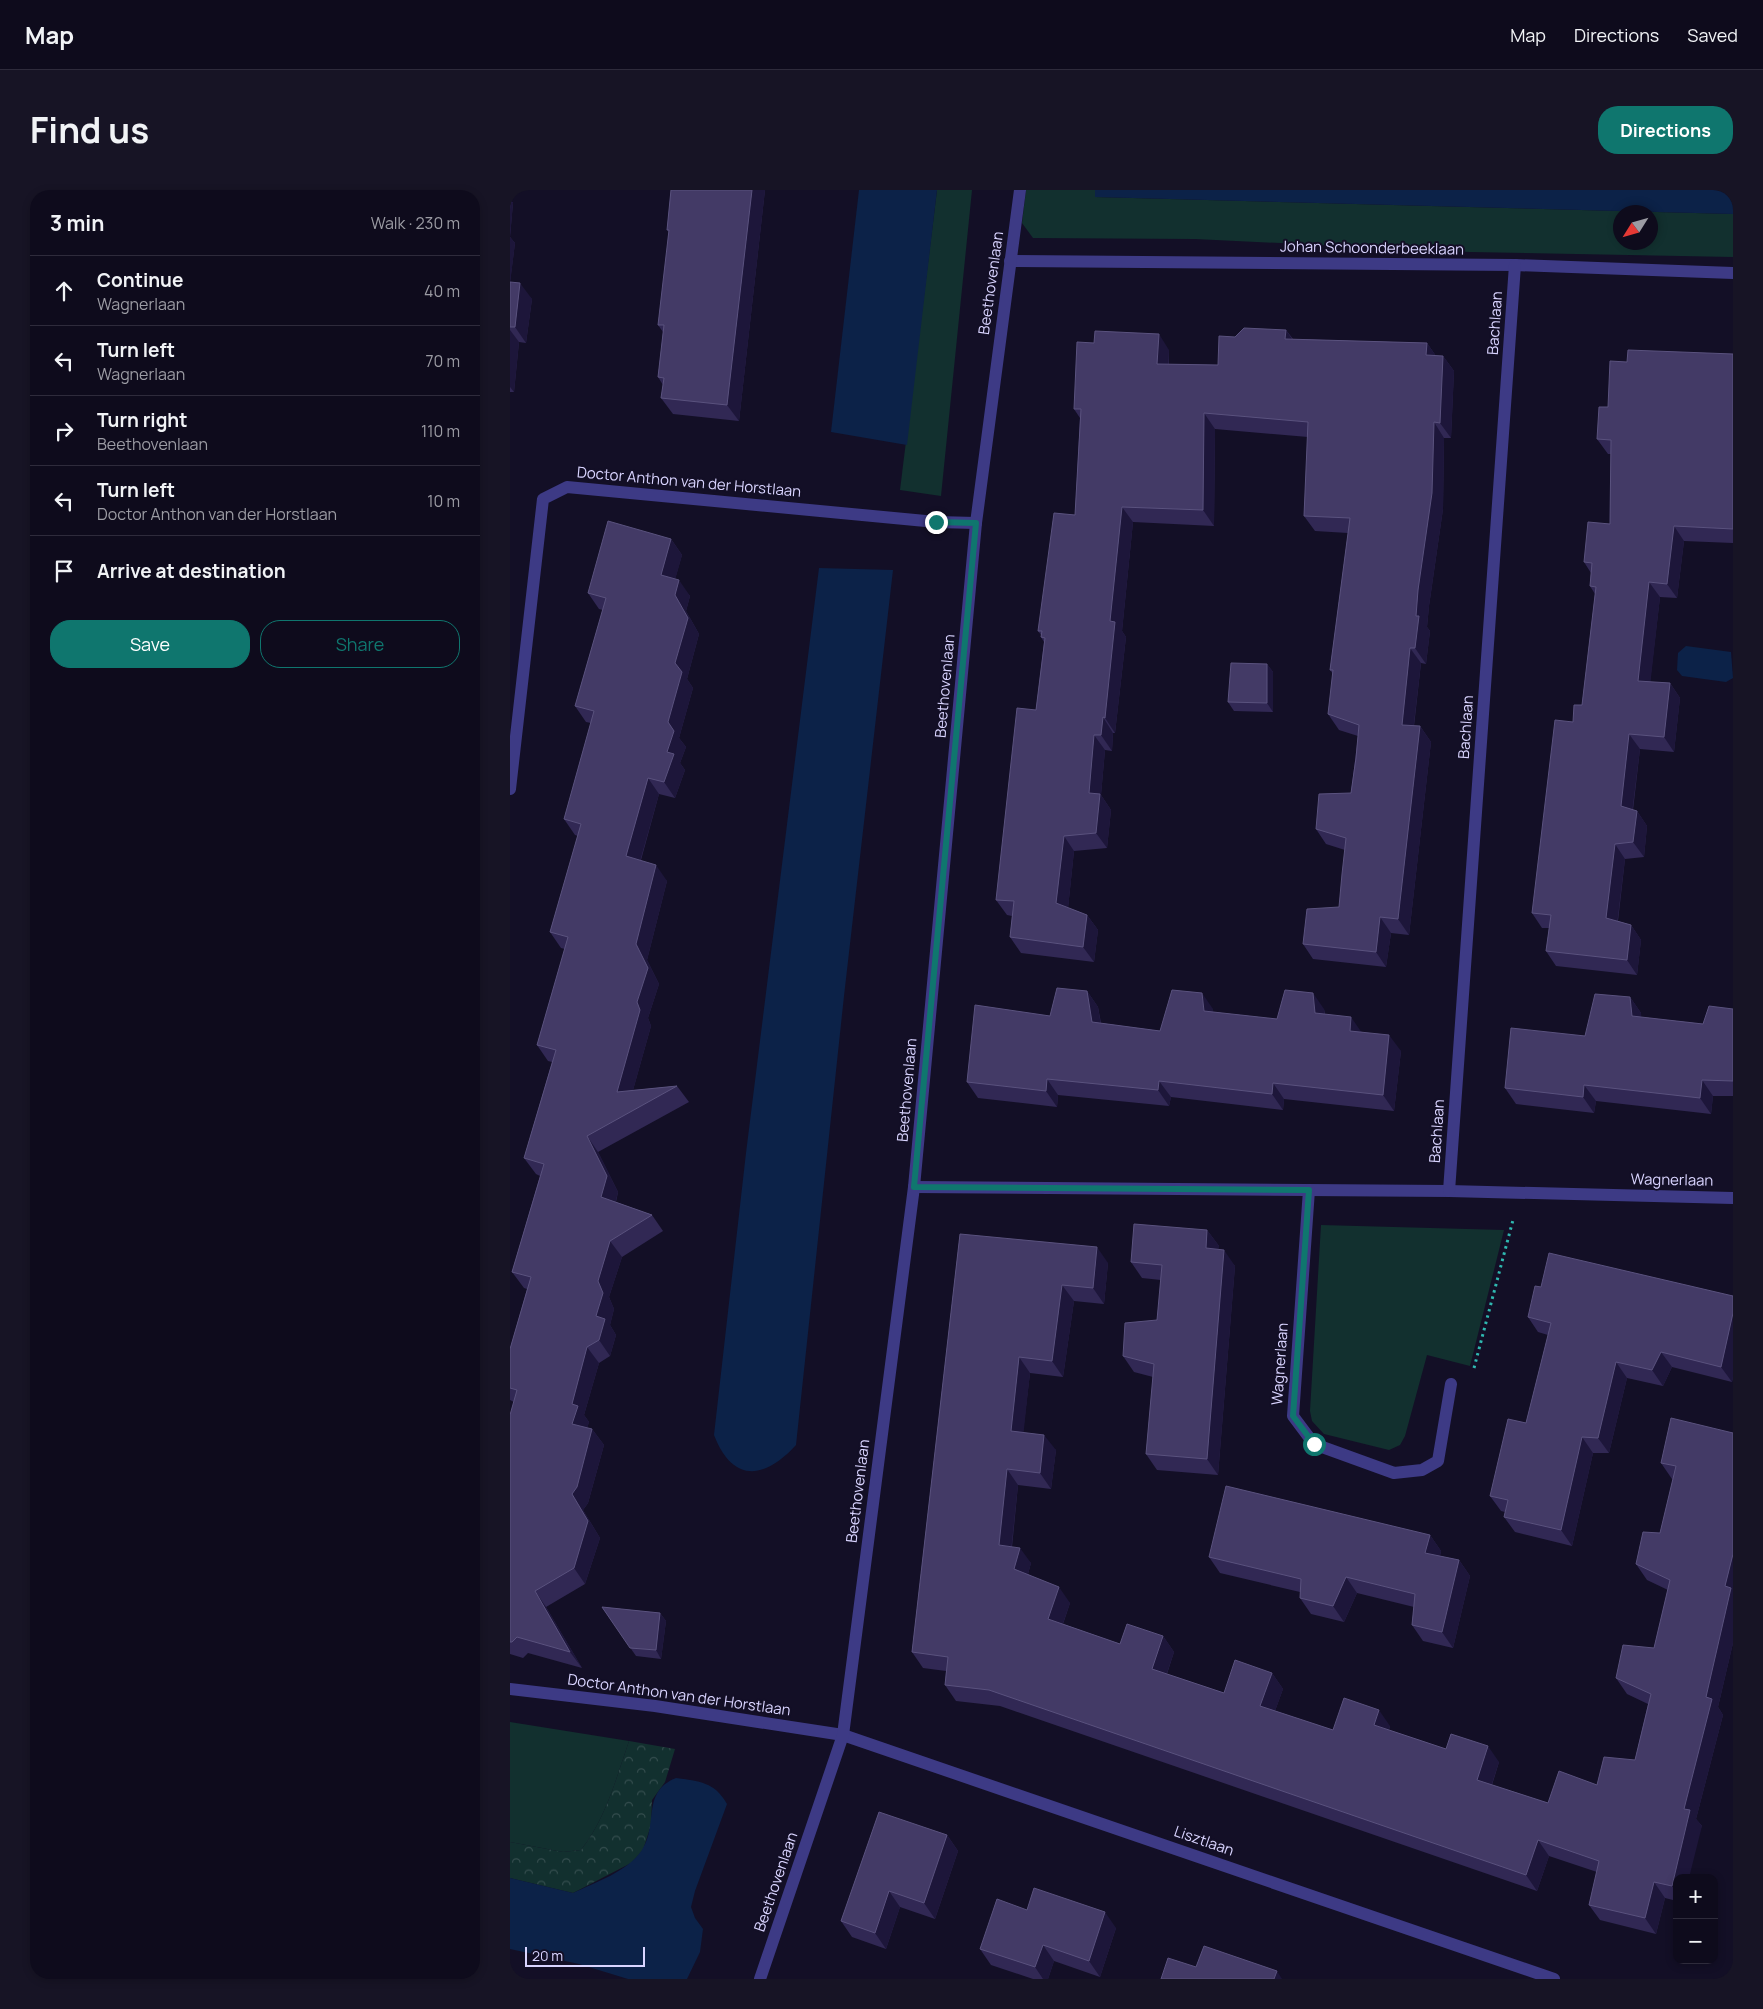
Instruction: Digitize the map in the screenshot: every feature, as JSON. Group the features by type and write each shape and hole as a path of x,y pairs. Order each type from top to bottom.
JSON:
{"street":[{"name":"Beethovenlaan","path":"760,1979 843,1735 914,1187 976,523 1020,190"},
{"name":"Johan Schoonderbeeklaan","path":"1010,261 1515,266 1733,273"},
{"name":"Bachlaan","path":"1448,1191 1515,266"},
{"name":"Doctor Anthon van der Horstlaan","path":"510,789 543,500 566,487 936,522 976,523"},
{"name":"Wagnerlaan","path":"914,1187 1448,1191 1733,1198"},
{"name":"Wagnerlaan","path":"1309,1190 1293,1416 1314,1444 1394,1473 1422,1470 1438,1461 1451,1384"},
{"name":"Doctor Anthon van der Horstlaan","path":"510,1689 655,1706 843,1735"},
{"name":"Lisztlaan","path":"843,1735 1554,1979"}],"path":[{"path":"1451,1384 1476,1367 1520,1193"}],"green space":[{"path":"937,190 972,190 941,496 900,490"},
{"path":"1026,190 1095,190 1096,197 1613,211 1613,250 1658,250 1658,212 1733,214 1733,257 1470,252 1195,239 1033,238 1022,223"},
{"path":"1321,1225 1504,1230 1470,1366 1427,1355 1405,1436 1400,1445 1389,1450 1324,1434 1312,1421 1310,1411"},
{"path":"510,1722 629,1741 604,1811 590,1838 581,1850 563,1852 510,1842"},
{"path":"629,1741 675,1749 665,1782 652,1800 651,1825 643,1850 631,1863 573,1893 510,1878 510,1842 563,1852 581,1850 590,1838 604,1811"}],"water":[{"path":"859,190 937,190 907,445 831,432"},
{"path":"1095,190 1733,190 1733,214 1658,212 1658,205 1613,205 1613,211 1095,197"},
{"path":"819,568 893,570 844,996 796,1445 773,1465 761,1470 750,1471 740,1469 730,1462 714,1435 746,1153"},
{"path":"1686,646 1731,652 1733,678 1726,682 1682,676 1677,670 1678,653"},
{"path":"676,1778 699,1782 712,1787 727,1804 695,1891 691,1907 695,1918 703,1929 700,1952 687,1979 628,1979 579,1964 510,1949 510,1878 573,1893 620,1870 636,1858 642,1850 650,1830 654,1800 665,1784"}],"building":[{"path":"671,190 752,190 727,405 661,398 664,378 658,377 664,325 658,325 669,230 667,230"},
{"path":"510,282 520,283 515,327 510,327"},
{"path":"1244,328 1286,330 1285,339 1427,343 1426,355 1443,356 1440,423 1434,422 1432,493 1418,590 1416,616 1419,616 1415,648 1410,648 1402,725 1420,726 1398,919 1380,917 1376,952 1303,944 1307,909 1339,907 1346,838 1316,829 1319,794 1351,793 1356,758 1359,725 1328,714 1333,670 1330,670 1350,518 1304,516 1308,422 1204,413 1203,510 1122,507 1110,621 1115,622 1105,718 1103,717 1101,735 1094,735 1089,793 1100,794 1096,833 1064,836 1056,903 1087,915 1083,947 1010,937 1014,901 996,900 1017,708 1036,710 1045,638 1041,637 1042,631 1038,631 1054,513 1075,515 1081,409 1074,409 1077,342 1094,343 1095,331 1159,334 1157,364 1218,365 1219,336 1235,337"},
{"path":"1628,350 1733,354 1733,529 1674,526 1667,584 1649,582 1638,681 1670,683 1664,737 1629,734 1621,806 1637,811 1633,842 1615,844 1606,918 1631,925 1627,960 1546,951 1551,915 1532,913 1555,720 1573,722 1574,705 1582,705 1596,587 1590,586 1592,563 1584,562 1588,522 1610,524 1611,440 1597,439 1599,407 1608,407 1610,361 1627,362"},
{"path":"608,521 671,539 661,575 679,580 675,595 688,618 675,663 682,672 668,722 674,731 667,752 674,754 664,782 648,778 626,856 656,865 636,944 648,968 637,1002 640,1010 617,1092 677,1086 587,1136 607,1176 601,1197 652,1215 610,1241 598,1281 603,1293 596,1316 605,1319 599,1340 587,1347 572,1404 578,1406 572,1424 592,1429 577,1487 572,1494 588,1521 574,1568 535,1591 570,1652 517,1637 510,1642 510,1415 517,1390 510,1388 510,1349 531,1277 512,1272 544,1164 524,1158 556,1050 537,1045 568,937 550,932 581,824 564,819 594,711 575,706 606,598 588,593"},
{"path":"1231,663 1267,664 1267,703 1228,702"},
{"path":"1057,988 1087,991 1092,1022 1160,1031 1172,990 1202,993 1204,1011 1277,1019 1285,990 1313,993 1315,1013 1351,1017 1350,1031 1389,1035 1383,1095 1273,1083 1272,1094 1159,1081 1158,1090 1047,1079 1046,1091 967,1082 975,1005 1050,1016"},
{"path":"1595,994 1630,997 1632,1016 1703,1024 1709,1006 1733,1009 1733,1081 1702,1080 1700,1098 1584,1085 1583,1097 1505,1088 1511,1028 1585,1036"},
{"path":"1134,1224 1207,1230 1206,1248 1224,1250 1207,1459 1146,1454 1154,1364 1123,1356 1125,1323 1157,1320 1162,1265 1131,1262"},
{"path":"960,1234 1097,1247 1093,1288 1062,1285 1052,1361 1019,1357 1011,1431 1044,1435 1040,1473 1007,1469 999,1545 1020,1548 1014,1569 1059,1587 1048,1619 1120,1644 1127,1624 1163,1636 1152,1669 1224,1693 1235,1660 1272,1673 1260,1706 1333,1730 1344,1698 1379,1710 1374,1725 1446,1749 1451,1734 1488,1746 1477,1780 1548,1803 1559,1771 1597,1785 1604,1757 1635,1760 1651,1694 1616,1678 1623,1645 1654,1648 1670,1580 1636,1564 1643,1532 1660,1533 1676,1466 1661,1463 1671,1418 1733,1433 1733,1554 1725,1586 1731,1588 1706,1697 1712,1699 1684,1809 1690,1810 1675,1874 1673,1874 1672,1886 1654,1882 1645,1918 1589,1905 1599,1861 1538,1840 1526,1875 989,1690 945,1685 948,1657 912,1652"},
{"path":"1549,1253 1733,1296 1733,1313 1721,1367 1661,1352 1652,1370 1616,1362 1598,1438 1582,1437 1561,1530 1504,1517 1508,1500 1490,1496 1508,1419 1526,1423 1551,1323 1528,1317 1535,1286 1541,1287"},
{"path":"1226,1486 1430,1535 1425,1553 1459,1560 1442,1632 1412,1625 1415,1594 1346,1577 1333,1606 1300,1598 1301,1579 1209,1557"},
{"path":"602,1607 660,1613 656,1650 630,1648"},
{"path":"879,1812 947,1835 924,1903 889,1891 875,1933 841,1921"},
{"path":"1034,1888 1105,1912 1089,1961 1043,1945 1035,1967 980,1949 997,1899 1027,1910"},
{"path":"1204,1946 1277,1971 1274,1979 1161,1979 1168,1958 1196,1967"}],"route":[{"path":"936,522 976,523 914,1187 1309,1190 1293,1416 1314,1444"}]}
